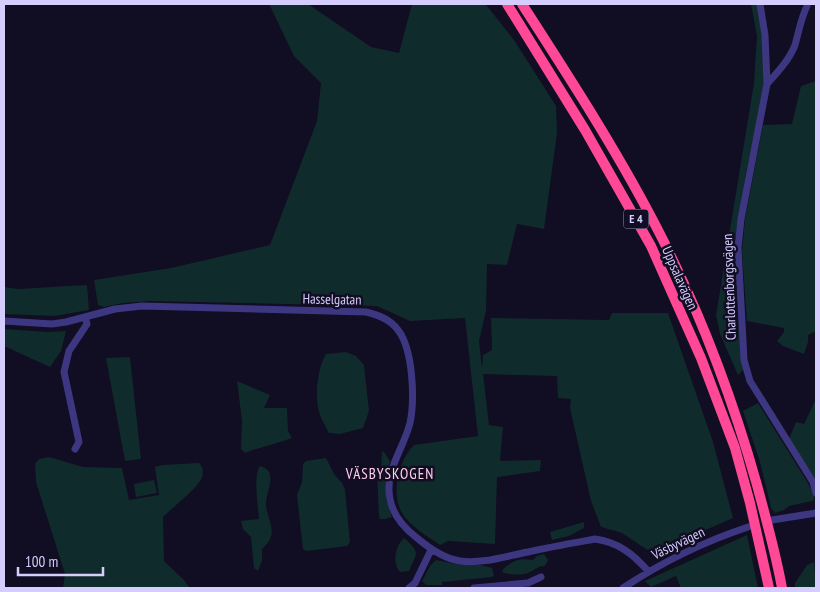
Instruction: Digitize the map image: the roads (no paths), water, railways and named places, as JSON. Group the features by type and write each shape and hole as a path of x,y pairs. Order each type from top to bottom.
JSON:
{"highway":[{"name":"Uppsalavägen","path":"507,4 585,130 651,246 701,358 735,448 750,503 769,588"},
{"name":"Uppsalavägen","path":"522,4 600,127 662,238 715,354 745,441 782,588"}],"street":[{"name":"Charlottenborgsvägen","path":"760,4 767,84 741,218 739,238 744,360 750,381 813,482 816,493"},
{"path":"767,84 780,69 794,46 802,16 807,6"},
{"name":"Hasselgatan","path":"4,321 52,324 114,309 142,306 366,312 384,318 398,330 408,352 412,405 410,423 391,471 389,484 390,498 396,517 407,530 431,550 458,561 480,562 595,539 607,540 620,545 632,554 648,571"},
{"path":"75,449 79,442 64,372 69,351 87,324 86,317"},
{"path":"772,520 816,512"},
{"name":"Väsbyvägen","path":"623,588 648,571 696,546 748,527"},
{"path":"409,588 415,583 431,550"},
{"path":"474,588 528,583 541,577"}],"district":[{"name":"VÄSBYSKOGEN","path":"390,474"}]}
